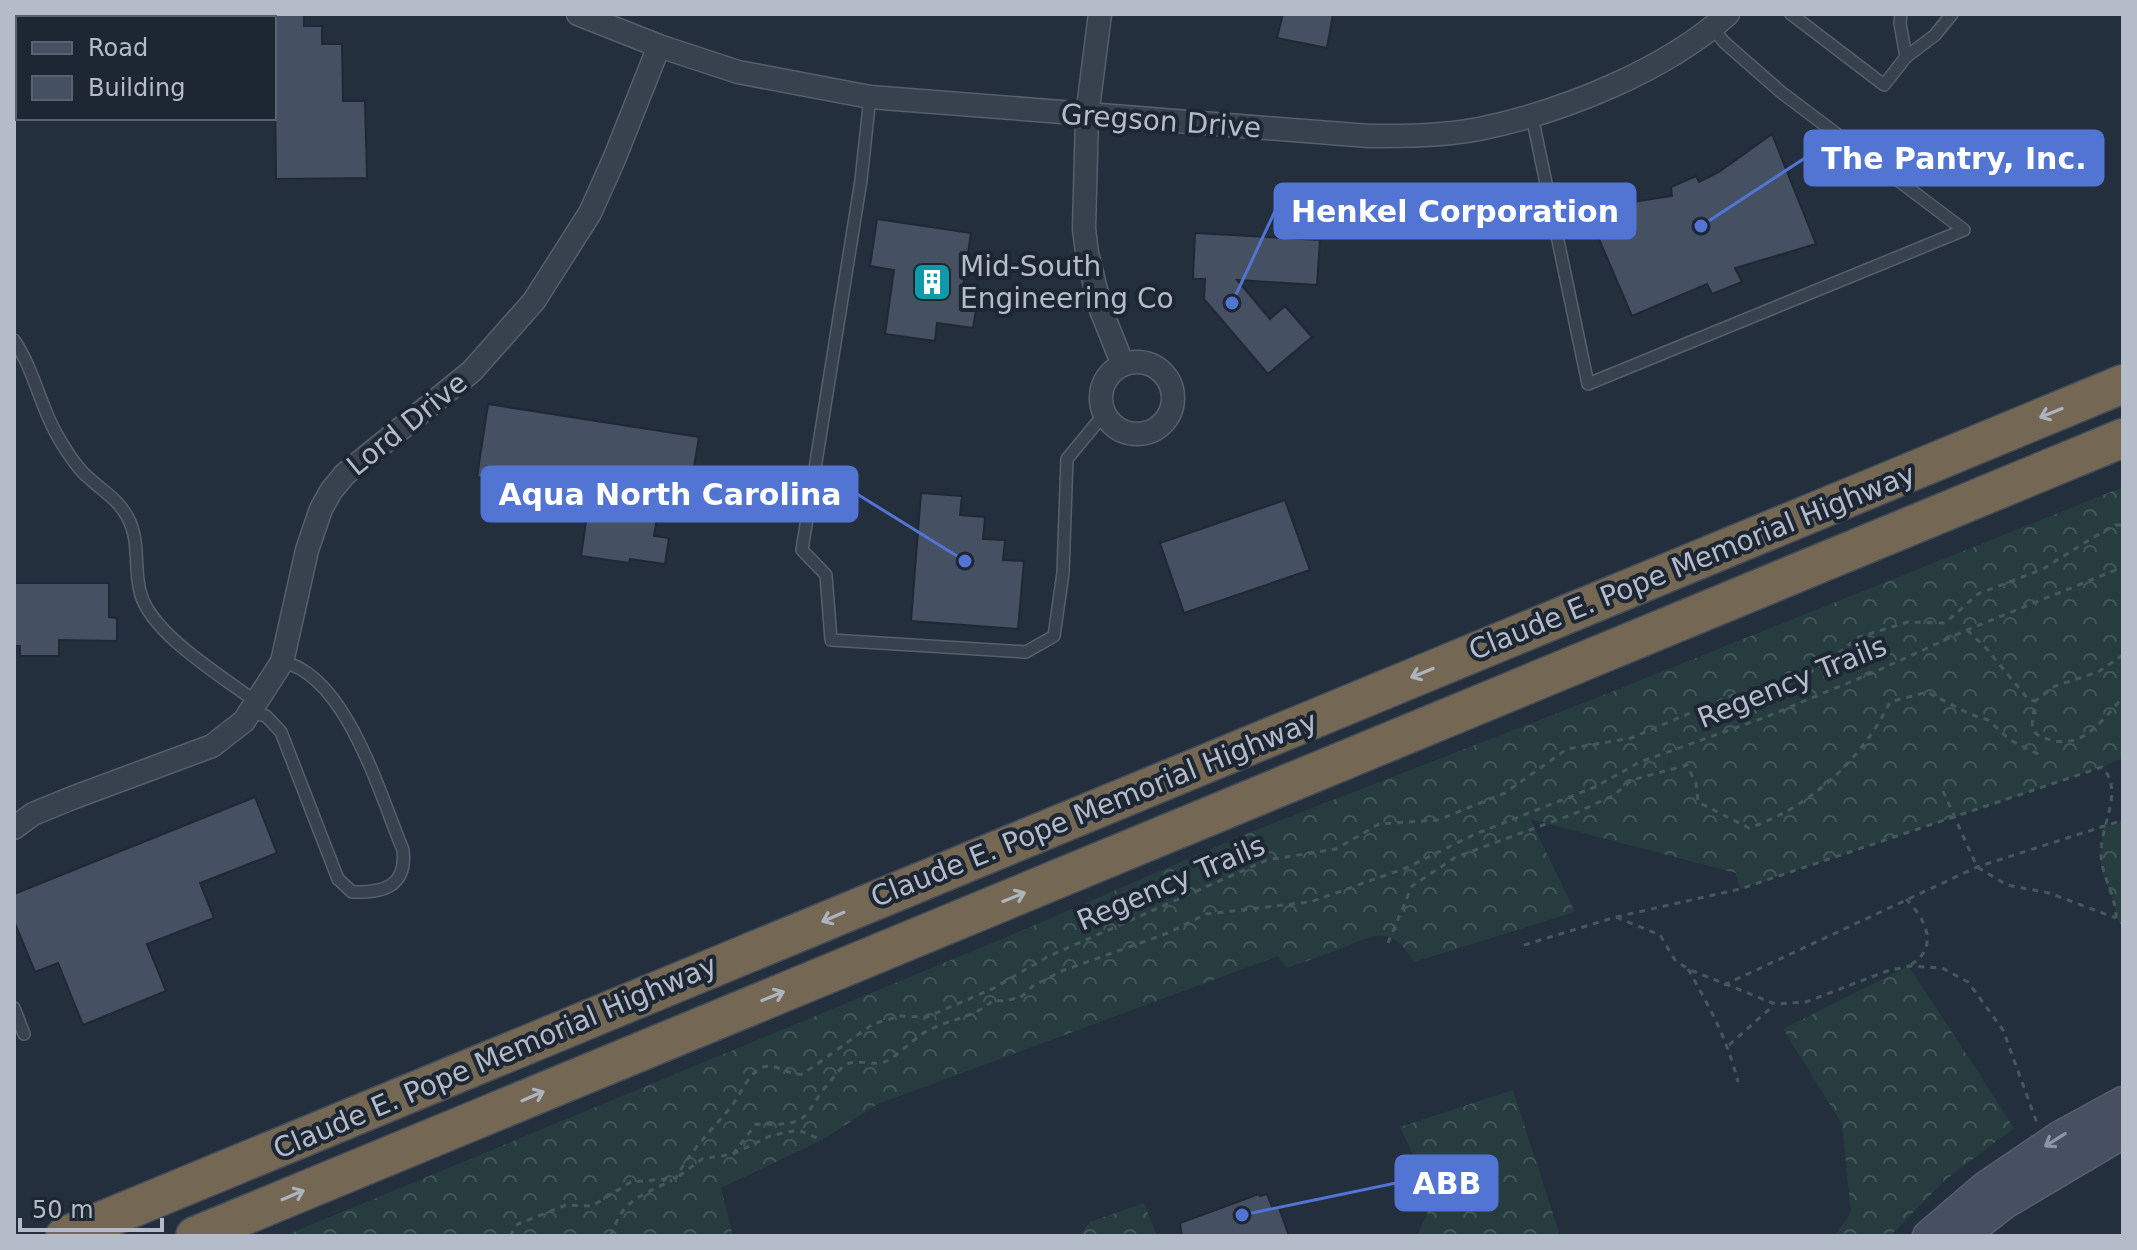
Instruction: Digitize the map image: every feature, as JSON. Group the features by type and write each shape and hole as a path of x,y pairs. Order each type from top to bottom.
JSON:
{"highway":[{"name":"Claude E. Pope Memorial Highway","path":"65,1236 2123,384"},
{"name":"Claude E. Pope Memorial Highway","path":"195,1236 2123,438"}],"street":[{"name":"Gregson Drive","path":"578,14 659,46 738,72 870,97 1369,136 1416,136 1477,130 1532,116 1597,92 1651,66 1720,21"},
{"path":"1100,14 1087,116 1084,229 1101,310 1123,365"},
{"name":"Lord Drive","path":"14,828 33,814 212,746 244,721 282,662 307,550 321,509 331,491 345,474 472,371 534,301 590,213 659,46"},
{"path":"1148,363 1159,369 1173,389 1170,413 1153,431 1142,433 1120,429 1105,413 1102,390 1106,380 1123,365 1148,363"},
{"path":"1928,1236 1984,1188 2059,1137 2123,1102"},
{"path":"1963,1236 2005,1203 2123,1133"}],"lane":[{"path":"1791,14 1884,85 1906,57 1935,35 1952,14"},
{"path":"1901,14 1906,57"},
{"path":"1532,116 1588,384 1964,230 1781,92 1725,43 1720,21"},
{"path":"870,97 861,180 802,550 826,575 831,640 1026,652 1054,636 1063,573 1067,459 1105,413"},
{"path":"14,340 28,363 57,435 86,477 116,499 127,516 136,535 140,594 148,612 158,627 266,716 281,732 338,879 352,892 376,893 397,882 405,865 403,850 347,716 329,690 297,665 282,662"},
{"path":"14,1008 24,1034"}],"path":[{"name":"Regency Trails","path":"676,1178 706,1133 730,1108 751,1075 763,1067 772,1066 793,1075 803,1074 873,1024 900,1016 927,1017 994,988 1047,957 1267,860 1336,849 1379,824 1438,820 1505,793 1567,749 1631,738 1733,695 1765,689 1804,676 1859,637 1908,622 1945,623 1978,594 2043,569 2115,525 2123,525"},
{"name":"Regency Trails","path":"733,1154 756,1124 789,1125 807,1117 843,1066 859,1061 886,1061 928,1031 980,1011 993,1000 1020,998 1033,986 1062,971 1168,933 1206,914 1310,902 1406,868 1473,835 1595,787 1640,762 1766,717 1967,630 2123,570"},
{"path":"1967,630 2029,700 2035,701"},
{"path":"2123,655 2098,672 2055,686 2035,701 2032,725 2036,734 2066,744 2092,731 2123,697"},
{"name":"Regency Trails","path":"1388,943 1412,886 1456,857 1576,813 1614,795 1632,780 1662,770 1687,765 1696,784 1698,802 1749,828 1780,817 1811,796 1847,764 1878,727 1890,702 1927,692 1988,720 2010,740 2040,755"},
{"path":"1524,945 1616,917 1740,889 2102,767 2110,775 2113,789 2103,827 2102,871 2116,905 2116,918"},
{"path":"1943,791 1977,867 2007,885 2049,893 2116,918 2123,924"},
{"path":"1724,985 1977,867 2123,820"},
{"path":"1906,899 1924,922 1928,942 1921,959 1909,966"},
{"path":"1616,917 1660,935 1675,960 1688,969 1775,1004 1806,1002 1887,971 1909,966 1942,968 1968,982 2003,1030 2041,1132"},
{"path":"1688,969 1729,1045 1738,1082"},
{"path":"1729,1045 1775,1004"},
{"name":"Regency Trails","path":"611,1236 625,1205 676,1178 702,1159 733,1154 770,1136 798,1130 822,1140"},
{"name":"Regency Trails","path":"510,1236 518,1224 566,1205 592,1206 631,1182 676,1178"}],"green space":[{"path":"2123,487 2123,758 2102,767 1740,889 1736,873 1530,819 1575,912 1414,962 1396,941 1379,936 1287,968 1278,956 878,1104 822,1140 721,1188 733,1236 284,1236 1028,928 1248,833 1591,700"},
{"path":"2123,820 2123,924 2116,918 2101,856 2103,827"},
{"path":"1909,966 2014,1128 1945,1180 1890,1236 1834,1236 1851,1213 1842,1124 1783,1029"},
{"path":"1513,1090 1560,1236 1417,1236 1434,1198 1400,1127"},
{"path":"1144,1203 1157,1236 1083,1236 1081,1233 1090,1222"}],"building":[{"path":"304,14 304,26 322,26 322,44 342,44 343,101 365,101 367,178 276,179 274,16"},
{"path":"1283,14 1333,14 1327,48 1277,38"},
{"path":"1772,134 1816,244 1735,268 1742,282 1712,294 1707,284 1632,316 1586,209 1672,196 1671,187 1696,176 1699,182 1719,172"},
{"name":"Mid-South Engineering Co","path":"877,219 971,233 961,301 977,304 973,328 937,323 935,341 885,334 894,270 870,266"},
{"path":"1195,233 1320,240 1317,285 1237,280 1270,319 1285,306 1312,337 1268,374 1204,299 1205,279 1193,279"},
{"path":"488,404 699,437 688,503 660,499 654,536 669,538 665,564 630,559 629,563 581,556 590,494 477,477"},
{"path":"921,493 962,496 960,515 985,517 983,539 1005,540 1003,560 1024,561 1018,629 911,621"},
{"path":"1285,500 1310,570 1184,613 1160,543"},
{"path":"14,583 109,583 109,617 117,618 117,641 59,640 59,656 20,656 20,646 14,646"},
{"path":"255,797 277,853 200,883 214,918 147,944 166,991 83,1025 58,963 35,972 14,921 14,894"},
{"path":"1259,1194 1267,1194 1272,1207 1278,1205 1289,1236 1182,1236 1180,1223"}],"place":[{"name":"The Pantry, Inc.","path":"1701,226"},
{"name":"Mid-South Engineering Co","path":"932,282"},
{"name":"Henkel Corporation","path":"1232,303"},
{"name":"Aqua North Carolina","path":"965,561"},
{"name":"ABB","path":"1242,1215"}]}
